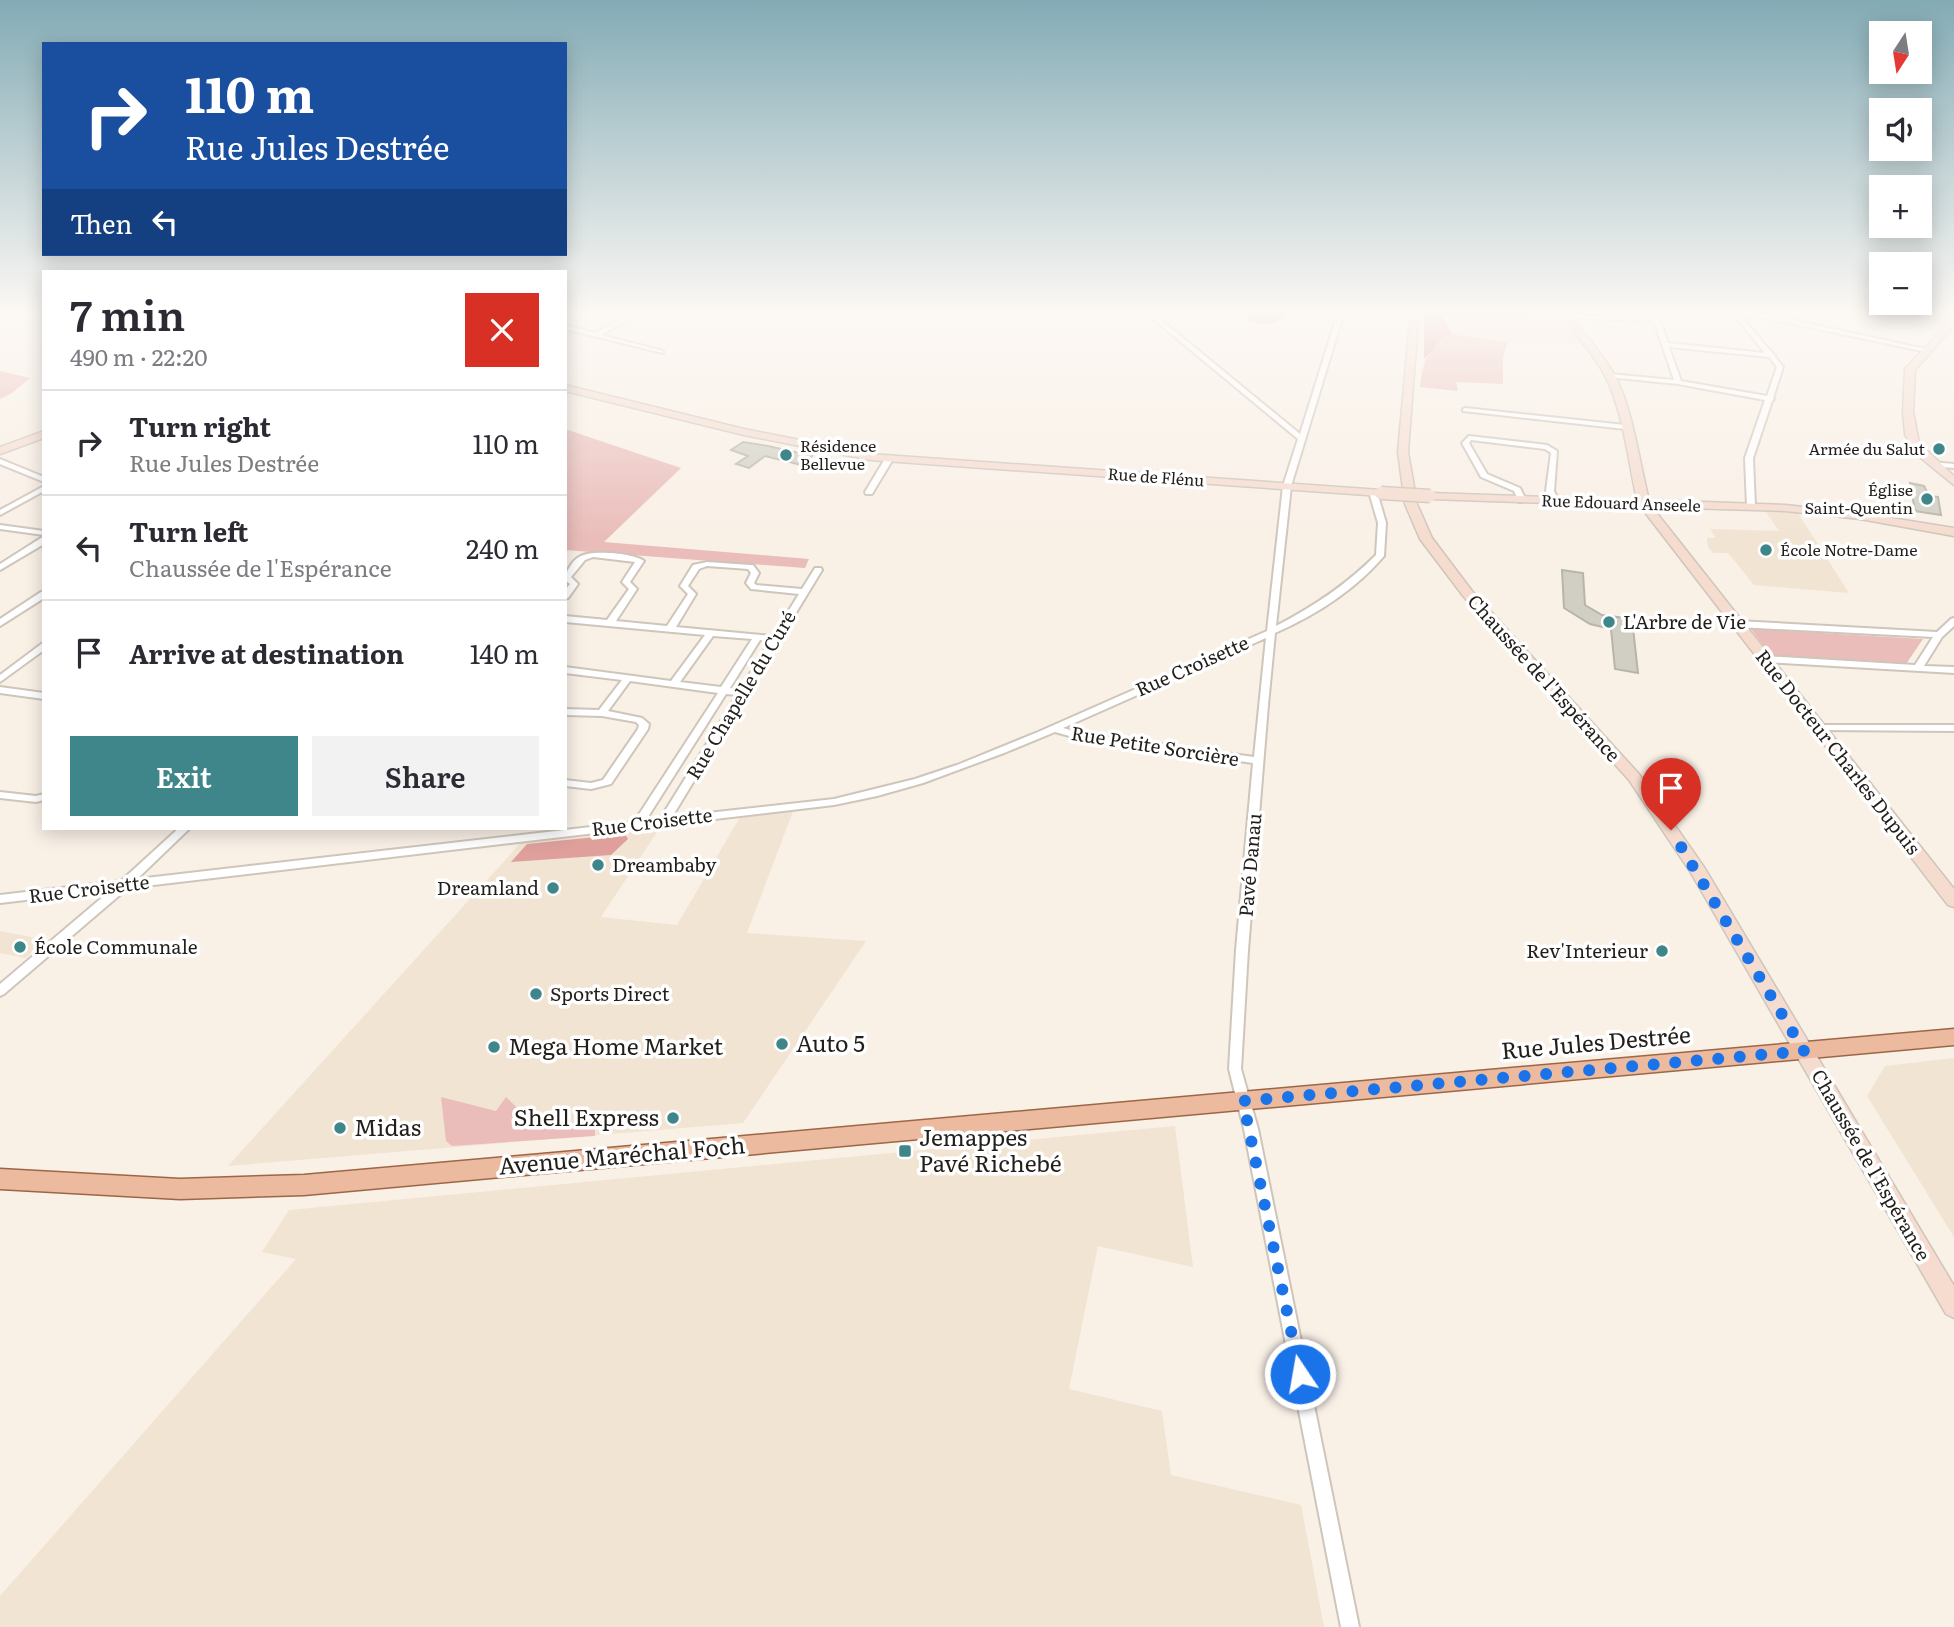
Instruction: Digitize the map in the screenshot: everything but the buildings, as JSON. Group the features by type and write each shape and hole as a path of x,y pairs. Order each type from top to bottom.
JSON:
{"main road":[{"name":"Rue Jules Destrée","path":"1243,1101 1954,1037"},
{"name":"Avenue Maréchal Foch","path":"0,1179 151,1188 304,1185 1243,1101"}],"street":[{"path":"1236,385 1301,438"},
{"name":"Pavé Danau","path":"1318,385 1287,486 1258,761 1235,1069 1350,1627"},
{"name":"Chaussée de l'Espérance","path":"1409,385 1403,452 1411,504 1426,539 1468,594 1612,751 1653,803 1698,871 1954,1307"},
{"path":"1613,385 1644,504"},
{"path":"1694,385 1771,399"},
{"path":"1751,507 1749,458 1775,385"},
{"path":"1910,385 1910,431 1920,452 1954,482"},
{"name":"Rue de Flénu","path":"567,388 756,435 838,452 889,459 1287,486"},
{"path":"1465,410 1625,426"},
{"path":"0,451 42,435"},
{"path":"1522,500 1517,490 1484,475 1465,443 1469,438 1547,446 1555,452 1550,491 1555,501"},
{"path":"869,492 889,459"},
{"path":"0,461 42,479"},
{"path":"1935,464 1954,466"},
{"name":"Rue Edouard Anseele","path":"1287,486 1430,496 1751,507 1831,513 1954,532"},
{"path":"0,513 42,489"},
{"name":"Rue Croisette","path":"0,899 834,802 888,791 965,767 1322,605 1380,556 1382,523 1377,493"},
{"name":"Rue Docteur Charles Dupuis","path":"1644,504 1954,901"},
{"path":"0,527 42,533"},
{"path":"0,568 42,541"},
{"path":"567,593 574,584 567,577 582,558 593,555 640,561 626,582 633,589 610,623"},
{"path":"670,629 692,594 684,586 696,567 707,564 750,567 755,573 750,583 754,587 804,592"},
{"name":"Rue Chapelle du Curé","path":"665,820 818,570"},
{"path":"0,623 42,595"},
{"path":"567,620 776,639"},
{"path":"1918,668 1939,635 1954,621"},
{"path":"1738,624 1939,635"},
{"path":"674,684 711,632"},
{"path":"638,824 758,637"},
{"path":"0,679 42,647"},
{"path":"1765,659 1954,670"},
{"path":"567,670 743,693"},
{"path":"602,713 628,678"},
{"path":"0,690 42,696"},
{"path":"567,712 602,713 639,720 644,724 607,782 591,786 567,783"},
{"path":"1819,728 1954,728"},
{"name":"Rue Petite Sorcière","path":"1053,729 1080,736 1258,761"},
{"path":"0,795 42,798"},
{"path":"0,991 124,885 183,830"}],"shaded area":[{"path":"0,385 22,385 12,393 0,399"},
{"path":"1457,385 1458,391 1420,387"},
{"path":"567,430 681,468 604,542 809,559 805,568 567,550"},
{"name":"École Notre-Dame","path":"1765,511 1798,513 1849,593 1754,585 1728,553 1713,553 1708,547 1707,538 1716,538 1710,529 1779,531"},
{"path":"1751,629 1923,639 1906,664 1771,656"},
{"path":"795,806 747,933 866,941 743,1123 228,1166 526,837 665,820 601,917 677,925 743,812"},
{"path":"625,834 628,839 611,855 511,862 527,844"},
{"name":"École Communale","path":"0,931 47,940 25,958 0,953"},
{"path":"1954,1058 1954,1237 1867,1096 1885,1066"},
{"path":"441,1097 496,1111 506,1097 534,1124 588,1121 595,1123 595,1136 452,1146 446,1141"},
{"path":"1175,1126 1193,1267 1098,1246 1069,1389 1162,1411 1171,1475 1301,1505 1324,1627 0,1627 0,1596 296,1259 262,1252 289,1210"}],"place":[{"name":"Armée du Salut","path":"1939,449"},
{"name":"Résidence Bellevue","path":"786,455"},
{"name":"Église Saint-Quentin","path":"1927,499"},
{"name":"École Notre-Dame","path":"1766,550"},
{"name":"L'Arbre de Vie","path":"1609,622"},
{"name":"Dreambaby","path":"598,865"},
{"name":"Dreamland","path":"553,888"},
{"name":"École Communale","path":"20,947"},
{"name":"Rev'Interieur","path":"1662,951"},
{"name":"Sports Direct","path":"536,994"},
{"name":"Auto 5","path":"782,1044"},
{"name":"Mega Home Market","path":"494,1047"},
{"name":"Shell Express","path":"673,1118"},
{"name":"Midas","path":"340,1128"},
{"name":"Jemappes Pavé Richebé","path":"905,1151"}],"route":[{"path":"1300,1374 1251,1129 1243,1101 1804,1051 1671,830"}]}
